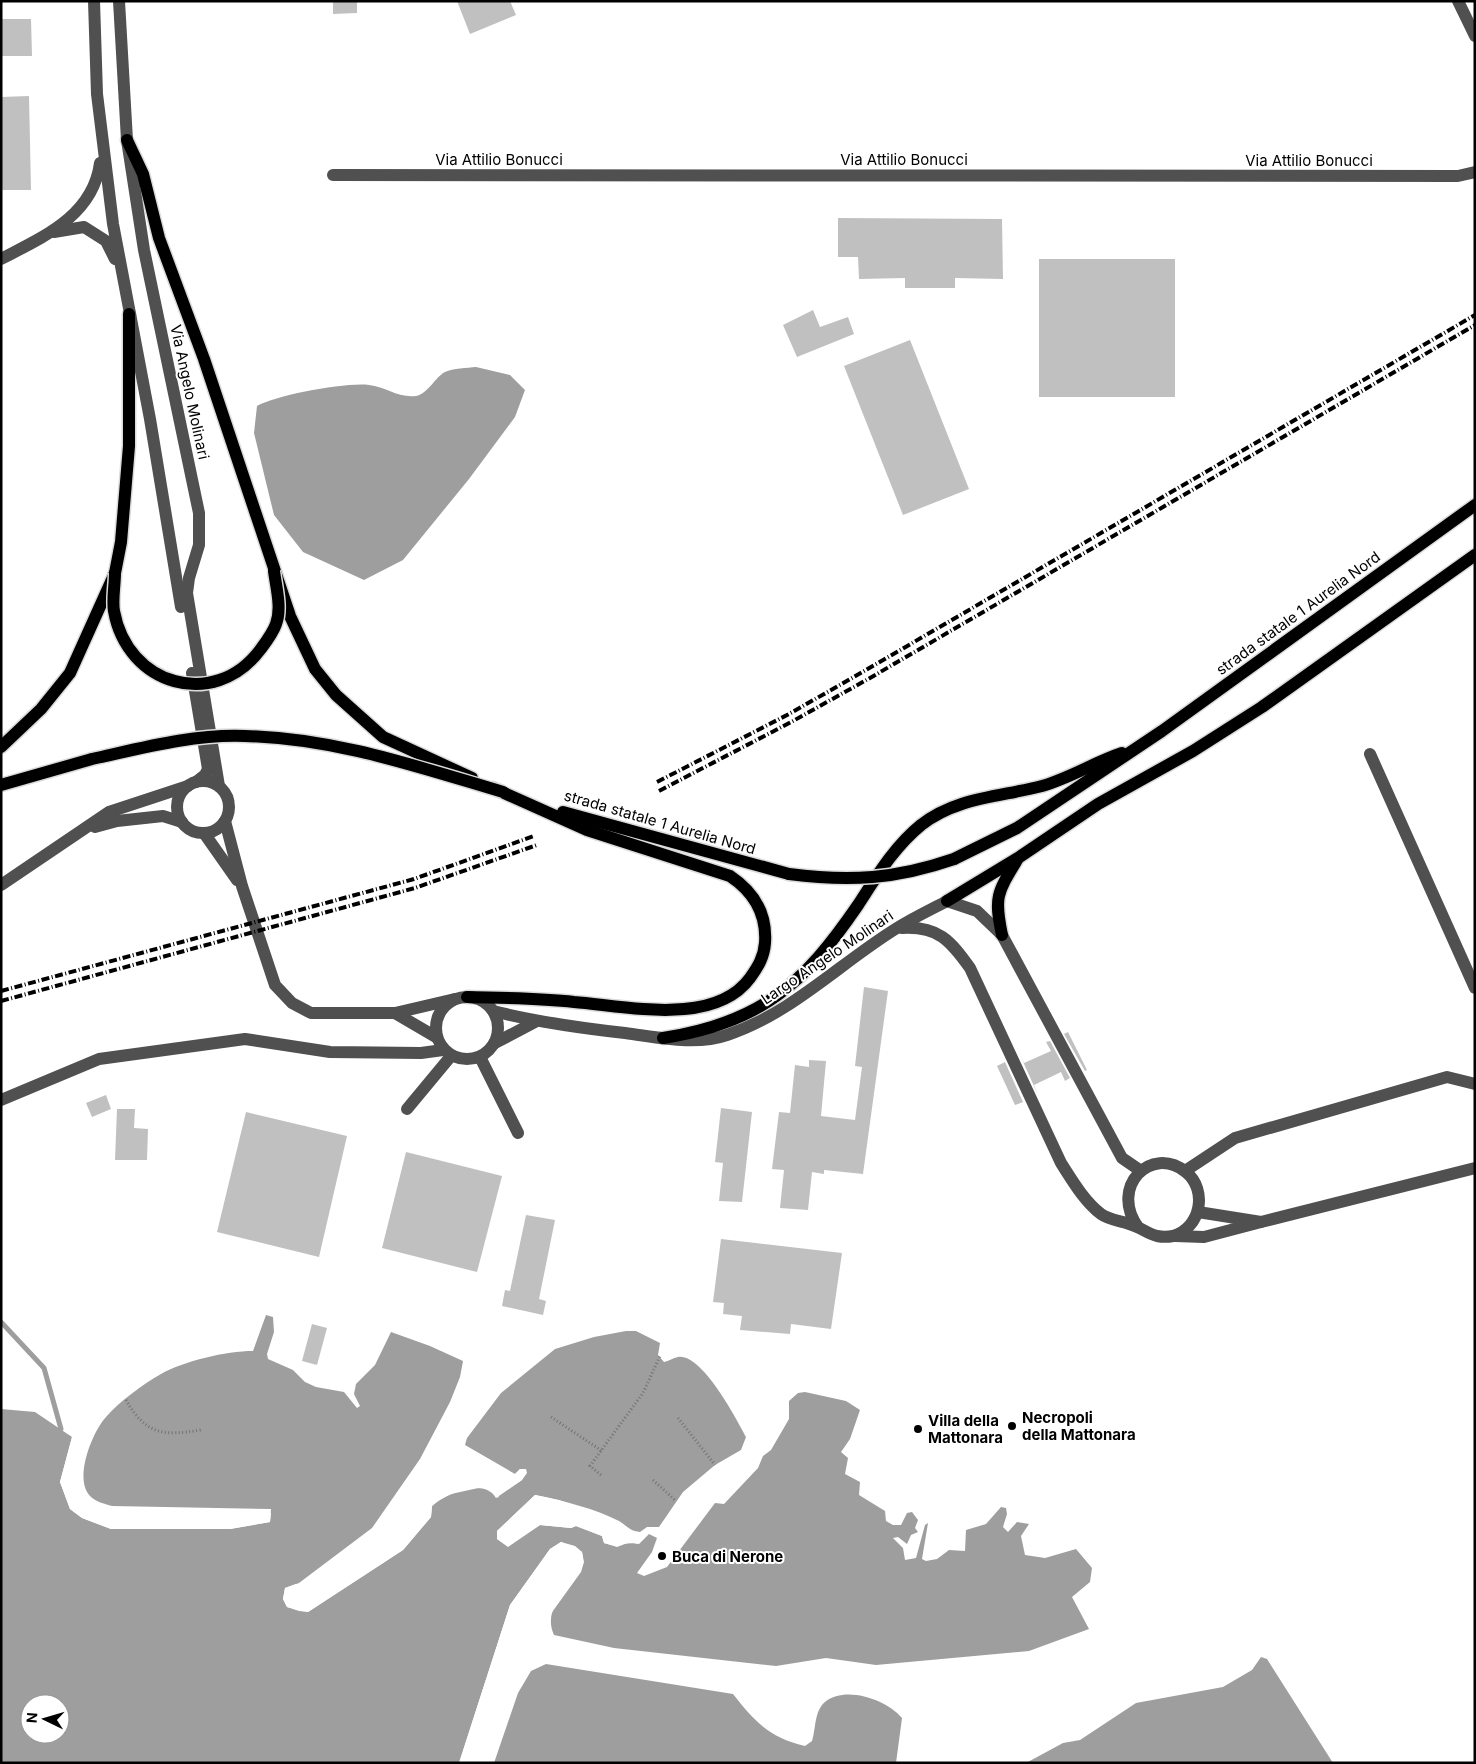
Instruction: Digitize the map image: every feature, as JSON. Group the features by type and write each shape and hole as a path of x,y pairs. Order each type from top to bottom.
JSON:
{"main road":[{"path":"127,140 143,174 159,238 204,359 290,616 315,669 336,695 383,737 587,830 730,876 746,887 762,913 765,938 759,966 740,989 725,1000 692,1008 640,1008 572,1001 461,998"},
{"path":"129,314 129,446 121,542 115,573 114,611 123,636 137,659 160,676 194,686 221,681 238,671 254,658 267,641 276,623 278,604 274,571"},
{"name":"strada statale 1 Aurelia Nord","path":"522,800 672,844 789,874 827,879 865,879 899,875 954,859 1017,828 1139,747 1475,505"},
{"path":"947,901 1018,858 1098,804 1193,751 1262,707 1475,555"},
{"path":"1,747 41,710 70,673 115,573"},
{"path":"1,785 92,759 157,744 197,738 244,736 287,738 353,749 503,792"},
{"path":"663,1038 694,1033 723,1025 756,1009 782,993 807,971 838,935 900,845 922,824 947,808 974,799 1042,786 1105,758 1139,747"},
{"path":"1002,935 996,907 999,889 1018,858"}],"street":[{"path":"94,1 96,94 113,224 150,419 208,769 205,775 182,792 177,807 182,822 188,828 204,833 212,832 225,821"},
{"name":"Via Angelo Molinari","path":"119,1 127,140 144,250 199,514 199,545 188,578 187,593 219,786"},
{"path":"1458,1 1475,36"},
{"path":"1,259 52,232 81,208 98,179 102,143"},
{"name":"Via Attilio Bonucci","path":"333,175 1458,176 1475,172"},
{"path":"52,232 84,226 96,233 106,241 123,274"},
{"path":"1370,754 1475,988"},
{"path":"1,885 109,812 204,781 219,786 228,799 229,806 225,821 242,886 275,985 292,1003 311,1013 395,1013 461,998 486,1004 493,1011 498,1032 495,1043"},
{"path":"79,834 108,823 139,818 163,816 182,822"},
{"path":"204,833 242,886"},
{"path":"947,901 977,911 1002,935 1122,1158 1141,1171"},
{"name":"Largo Angelo Molinari","path":"493,1011 535,1022 663,1038 694,1040 725,1036 761,1022 897,928 947,901"},
{"path":"897,928 920,927 936,932 952,943 970,968 1061,1163 1080,1192 1102,1214 1138,1227 1148,1234 1160,1237 1204,1237 1475,1168"},
{"path":"436,1037 437,1019 441,1010 461,998"},
{"path":"395,1013 436,1037 447,1053"},
{"path":"1,1100 100,1059 245,1039 330,1052 447,1053 461,1060 480,1057 495,1043 535,1022"},
{"path":"407,1109 447,1053"},
{"path":"480,1057 518,1133"},
{"path":"1185,1171 1235,1138 1447,1077 1475,1084"},
{"path":"1138,1227 1130,1216 1127,1204 1127,1192 1132,1180 1141,1171 1152,1165 1164,1164 1175,1166 1185,1171 1193,1179 1198,1189 1200,1201 1198,1212 1192,1222 1184,1230 1173,1236"},
{"path":"1198,1212 1261,1222"}],"path":[{"path":"601,1475 590,1466 643,1393 660,1356"},
{"path":"126,1400 145,1426 172,1435 201,1430"},
{"path":"551,1417 602,1451"},
{"path":"678,1418 715,1465"},
{"path":"653,1480 676,1501"}],"shaded area":[{"path":"476,367 510,375 525,390 515,417 469,479 403,560 364,580 303,552 274,515 254,433 257,406 295,394 345,385 369,385 398,394 416,396 428,389 445,372"},
{"path":"266,1315 273,1317 274,1332 267,1354 268,1359 293,1370 305,1382 316,1387 344,1392 357,1408 360,1406 354,1394 356,1384 375,1365 391,1332 430,1346 463,1361 460,1377 450,1402 420,1459 372,1528 299,1583 285,1588 283,1599 287,1607 308,1612 403,1550 431,1517 432,1506 438,1501 455,1493 474,1488 490,1492 496,1498 522,1480 526,1469 520,1469 515,1474 465,1445 467,1438 501,1393 555,1349 594,1337 636,1331 660,1343 658,1355 664,1362 678,1357 687,1359 697,1365 708,1376 727,1403 746,1437 741,1450 715,1465 683,1492 659,1527 647,1527 640,1532 589,1509 535,1495 497,1531 497,1539 508,1546 540,1525 571,1528 576,1526 602,1536 604,1543 615,1545 639,1544 649,1534 657,1538 652,1552 637,1573 644,1576 667,1567 715,1503 724,1504 758,1468 763,1456 771,1450 789,1419 789,1401 798,1393 805,1392 846,1401 860,1410 850,1439 841,1452 848,1458 845,1474 860,1482 859,1495 885,1511 886,1521 893,1525 901,1525 907,1513 912,1512 918,1520 915,1528 918,1532 911,1535 907,1544 898,1537 893,1538 903,1548 905,1560 916,1558 925,1525 928,1523 922,1559 926,1561 937,1559 949,1550 965,1551 966,1530 986,1524 1001,1507 1006,1508 1007,1514 1003,1527 1008,1532 1017,1522 1029,1524 1021,1536 1025,1555 1045,1558 1076,1549 1092,1568 1090,1582 1072,1597 1089,1629 1029,1651 876,1665 826,1658 776,1666 614,1648 554,1635 551,1622 553,1612 572,1584 582,1564 582,1552 561,1542 550,1549 510,1605 459,1763 1,1763 1,1409 35,1412 72,1437 60,1482 70,1509 82,1518 111,1529 230,1529 270,1522 271,1509 112,1506 92,1498 84,1484 85,1464 91,1442 101,1423 118,1405 146,1383 170,1369 193,1361 242,1351 253,1351"},
{"path":"1261,1657 1267,1659 1333,1763 1026,1763 1063,1743 1080,1740 1136,1703 1223,1687 1252,1670"},
{"path":"546,1664 733,1694 764,1728 793,1743 805,1746 812,1741 817,1715 825,1702 834,1697 844,1695 866,1697 887,1706 902,1718 896,1763 494,1763 518,1693 531,1671"}],"pier":[{"path":"72,1437 74,1438 62,1482 72,1507 83,1516 112,1527 229,1527 268,1520 268,1513 271,1513 270,1522 230,1529 111,1529 82,1518 70,1509 60,1482"},
{"path":"520,1469 526,1469 527,1473 522,1480 499,1495 498,1498 493,1492 483,1487 451,1494 440,1499 432,1506 431,1517 403,1550 308,1612 287,1607 283,1599 285,1588 296,1584 297,1586 288,1590 285,1599 289,1605 308,1609 401,1548 429,1516 429,1505 439,1497 450,1492 483,1484 494,1490 497,1494 521,1478 524,1472 513,1476"},
{"path":"535,1495 559,1500 620,1522 632,1534 618,1524 558,1502 536,1498 500,1532 499,1537 508,1543 540,1523 576,1524 603,1533 606,1541 617,1544 630,1540 639,1544 630,1542 617,1547 604,1543 602,1536 576,1526 571,1528 540,1525 508,1547 497,1539 497,1531"},
{"path":"561,1542 575,1546 582,1552 584,1562 581,1572 550,1615 549,1612 578,1571 582,1562 580,1553 573,1548 561,1545 552,1551 512,1607 462,1763 459,1763 510,1605 550,1549"}],"building":[{"path":"333,1 357,1 357,13 333,14"},
{"path":"457,1 510,1 516,15 470,34"},
{"path":"1,19 31,19 32,56 1,56"},
{"path":"29,96 31,190 1,190 1,97"},
{"path":"838,218 1002,219 1003,279 955,278 955,288 905,288 905,278 859,279 858,257 838,257"},
{"path":"1039,259 1175,259 1175,397 1039,397"},
{"path":"813,310 820,327 848,317 854,334 797,357 783,325"},
{"path":"910,340 969,489 903,515 844,366"},
{"path":"864,987 888,991 863,1174 824,1170 824,1174 812,1172 808,1210 780,1208 784,1170 772,1169 779,1112 790,1113 795,1065 809,1067 809,1060 826,1061 821,1116 855,1120 862,1067 855,1066"},
{"path":"1068,1032 1087,1070 1085,1071 1064,1034"},
{"path":"1050,1041 1070,1078 1065,1081 1061,1072 1034,1085 1038,1095 1020,1055 1024,1063 1051,1051 1046,1042"},
{"path":"1005,1062 1023,1102 1015,1105 997,1066"},
{"path":"106,1095 111,1109 92,1117 86,1103"},
{"path":"721,1108 752,1112 742,1202 719,1201 723,1163 715,1162"},
{"path":"117,1109 135,1109 134,1128 148,1129 147,1160 115,1160"},
{"path":"246,1112 347,1136 319,1257 217,1232"},
{"path":"406,1152 502,1176 477,1272 382,1248"},
{"path":"526,1215 555,1220 539,1299 546,1301 543,1315 502,1306 505,1290 510,1291"},
{"path":"721,1239 842,1253 831,1329 791,1324 790,1334 740,1330 742,1316 723,1314 724,1303 713,1302"},
{"path":"312,1324 327,1328 317,1365 302,1361"}],"waterway":[{"path":"1,1322 44,1368 61,1429"}],"railway":[{"path":"657,782 789,714 1475,315"},
{"path":"659,791 793,721 870,678 1475,325"},
{"path":"1,991 414,879 534,836"},
{"path":"1,1001 415,888 537,845"}],"place":[{"name":"Necropoli della Mattonara","path":"1012,1426"},
{"name":"Villa della Mattonara","path":"918,1429"},
{"name":"Buca di Nerone","path":"662,1556"}]}
